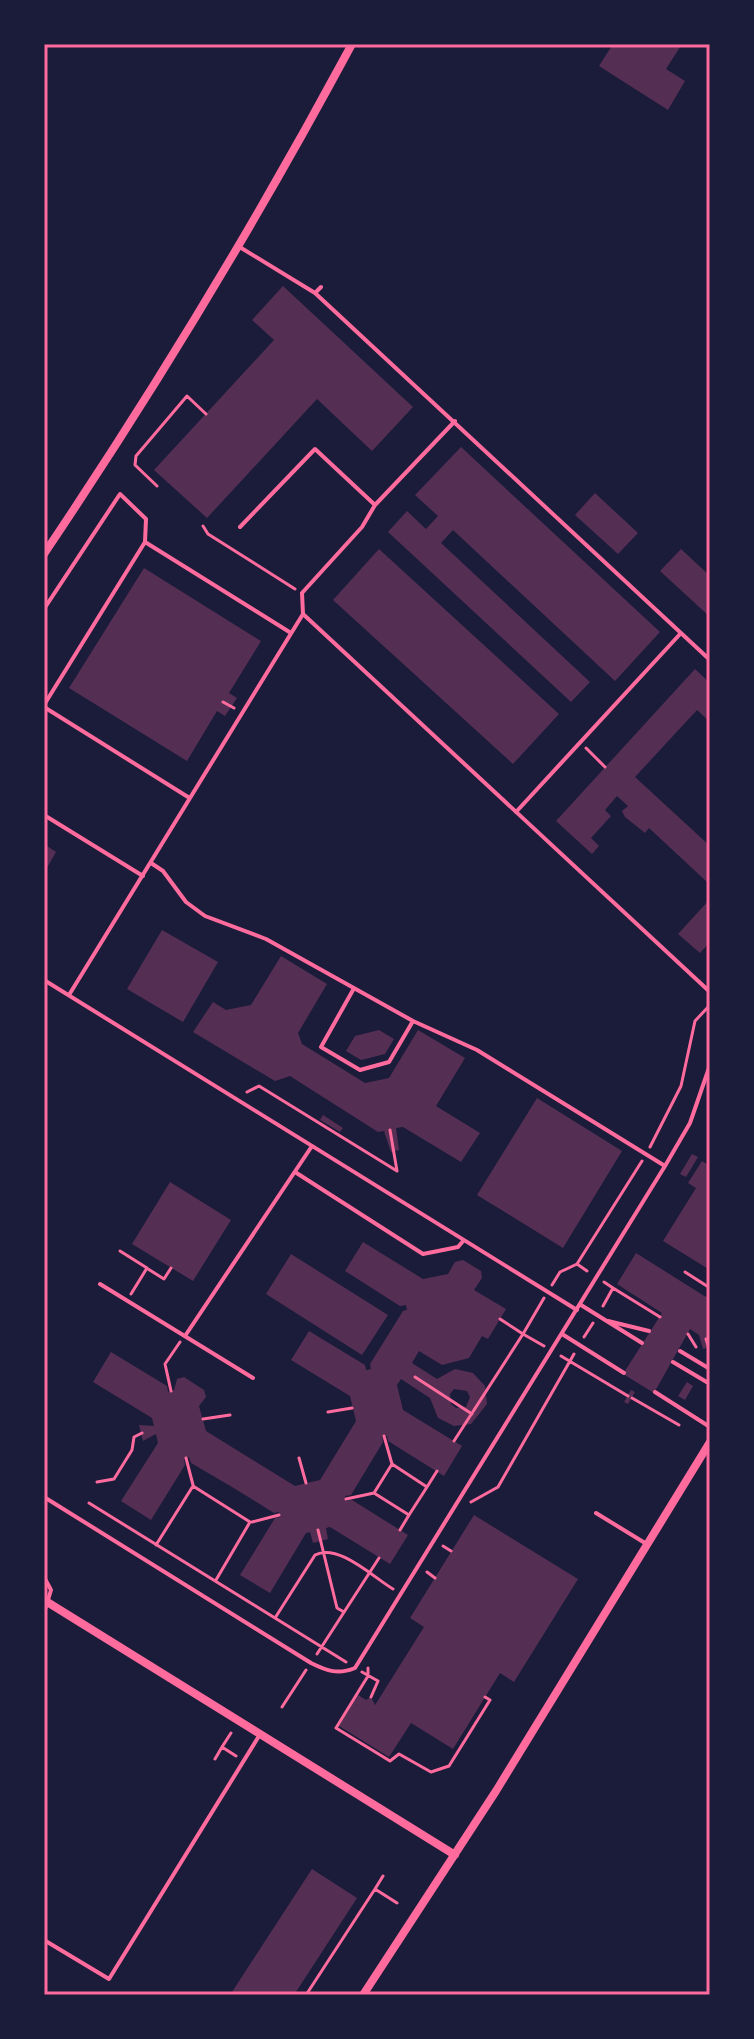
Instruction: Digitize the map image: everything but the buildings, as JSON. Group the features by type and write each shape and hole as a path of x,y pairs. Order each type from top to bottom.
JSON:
{"street":[{"path":"44,554 97,475 273,191 352,44"},
{"path":"363,1995 455,1855 710,1442"},
{"path":"47,1602 455,1855"}],"lane":[{"path":"238,246 315,293 710,660"},
{"path":"315,293 321,287"},
{"path":"69,995 303,614 302,593 362,527 375,505 455,421"},
{"path":"240,527 315,449 375,505"},
{"path":"44,609 120,494 146,519 145,542 44,706 189,797"},
{"path":"145,542 291,633"},
{"path":"303,614 710,992"},
{"path":"516,812 681,633"},
{"path":"44,815 143,876"},
{"path":"151,863 163,871 196,910 266,939 353,990 477,1050 665,1166"},
{"path":"44,980 577,1310"},
{"path":"353,990 321,1047 360,1070 389,1062 413,1021"},
{"path":"44,1497 311,1663 327,1671 344,1672 355,1668 665,1166 690,1123 710,1065"},
{"path":"185,1336 312,1146"},
{"path":"295,1172 423,1254 458,1247 464,1240"},
{"path":"100,1284 253,1378"},
{"path":"581,1305 642,1343"},
{"path":"604,1319 649,1331"},
{"path":"562,1334 624,1373"},
{"path":"680,1351 710,1369"},
{"path":"673,1362 710,1384"},
{"path":"655,1392 710,1427"},
{"path":"596,1513 647,1545"},
{"path":"44,1577 51,1590 44,1613"},
{"path":"44,1940 109,1979 261,1733"}],"path":[{"path":"157,486 135,465 136,456 187,396 206,414"},
{"path":"203,526 208,534 302,593"},
{"path":"580,743 605,767"},
{"path":"454,1441 560,1272 577,1264 646,1154 681,1086 695,1021 710,1005"},
{"path":"236,1097 259,1086 397,1171 390,1130"},
{"path":"120,1251 164,1279 171,1268"},
{"path":"577,1264 660,1317"},
{"path":"127,1300 147,1268"},
{"path":"685,1272 710,1288"},
{"path":"470,1502 498,1487 613,1288"},
{"path":"500,1319 679,1425"},
{"path":"688,1334 698,1351 710,1353 706,1339"},
{"path":"171,1391 165,1364 185,1336"},
{"path":"415,1377 472,1414"},
{"path":"328,1412 352,1408"},
{"path":"203,1419 230,1415"},
{"path":"97,1482 114,1479 132,1450 134,1437 142,1433"},
{"path":"384,1436 392,1464 427,1487"},
{"path":"186,1458 193,1486 250,1522"},
{"path":"299,1458 306,1483"},
{"path":"374,1493 392,1464"},
{"path":"400,1530 437,1471"},
{"path":"156,1545 193,1486"},
{"path":"346,1499 374,1493 409,1515"},
{"path":"89,1503 368,1676 378,1686 371,1697"},
{"path":"215,1581 250,1522 279,1515"},
{"path":"318,1530 337,1608 344,1612"},
{"path":"450,1535 443,1546 451,1551"},
{"path":"275,1618 315,1555 323,1551 334,1552 400,1594"},
{"path":"282,1707 379,1558"},
{"path":"421,1581 427,1572 435,1578"},
{"path":"368,1668 368,1676 336,1728 390,1761 399,1754 431,1772 449,1766 470,1727 490,1700 485,1697"},
{"path":"215,1759 231,1733"},
{"path":"222,1747 244,1761"},
{"path":"306,1995 383,1876"},
{"path":"375,1889 397,1903"}]}
